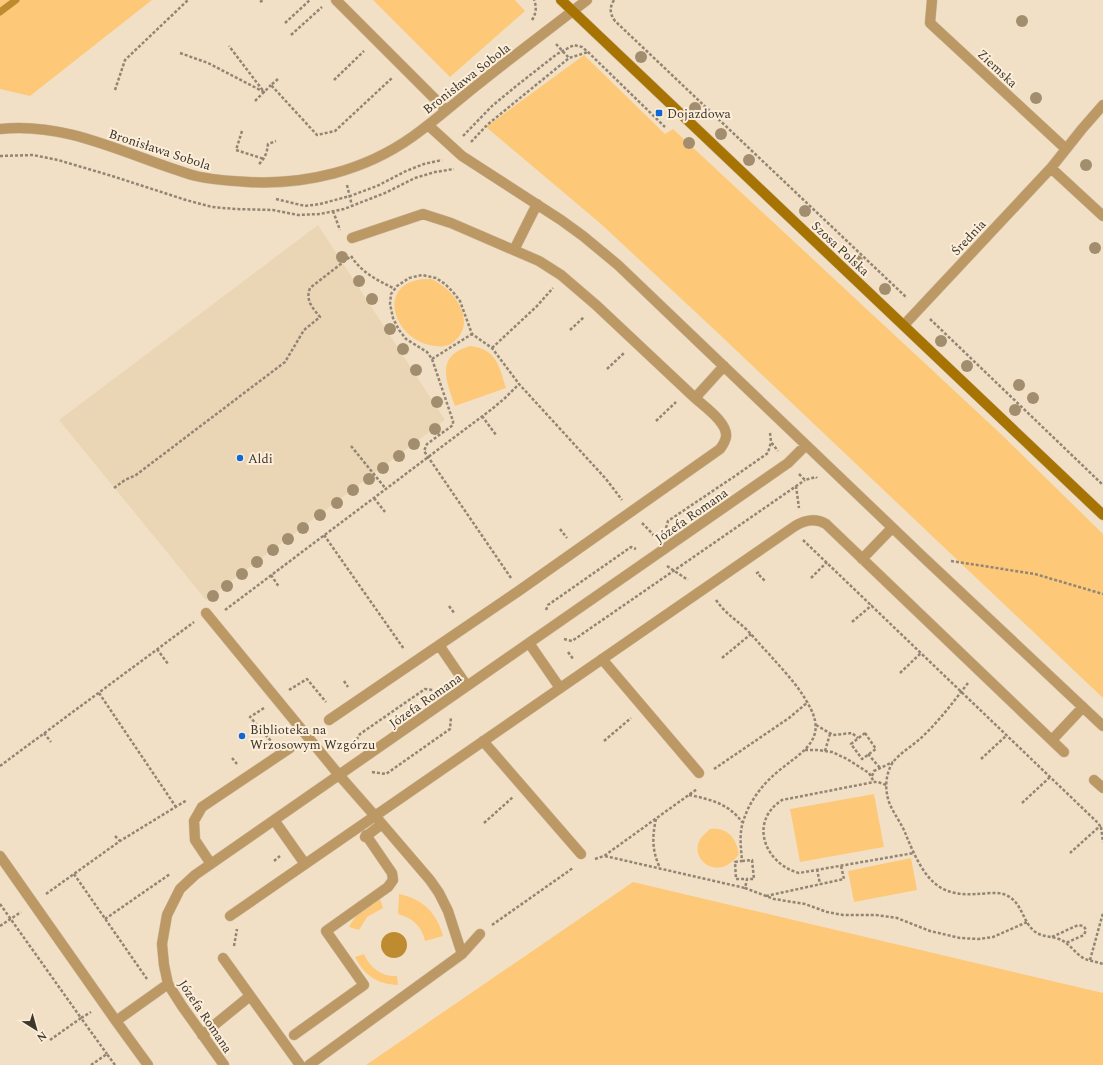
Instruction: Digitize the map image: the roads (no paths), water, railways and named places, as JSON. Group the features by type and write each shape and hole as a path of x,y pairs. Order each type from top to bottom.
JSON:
{"street":[{"path":"336,0 446,110"},
{"name":"Szosa Polska","path":"561,0 1103,515"},
{"path":"573,11 587,0"},
{"name":"Ziemska","path":"932,0 930,22 1066,149"},
{"name":"Bronisława Sobola","path":"0,129 24,128 61,133 116,148 204,178 225,181 264,183 302,181 337,173 354,167 398,146 428,125 573,11"},
{"name":"Średnia","path":"904,325 1050,168 1103,105"},
{"path":"428,125 451,148 583,236 618,265 892,528 1103,726"},
{"path":"1050,168 1103,216"},
{"path":"514,250 537,204"},
{"path":"329,720 520,590 714,454 725,442 726,436 723,426 692,394 596,305 561,275 539,261 451,223 423,214 352,238"},
{"path":"692,394 724,366"},
{"name":"Józefa Romana","path":"224,1065 168,984 162,944 167,915 180,889 195,875 788,463 806,445"},
{"path":"230,916 800,522 815,520 822,521 1064,752"},
{"path":"862,559 892,528"},
{"path":"206,613 340,775 430,880 439,892 448,911 462,954"},
{"path":"529,644 560,688"},
{"path":"439,645 468,686"},
{"path":"602,659 699,773"},
{"path":"1052,740 1083,707"},
{"path":"483,741 584,856"},
{"path":"211,864 195,840 194,821 202,807 290,748"},
{"path":"1094,780 1103,788"},
{"path":"274,820 305,864"},
{"path":"294,1034 364,985 326,931 388,887 393,880 392,873 365,836 382,824"},
{"path":"0,856 148,1065"},
{"path":"310,1060 462,954 480,934"},
{"path":"223,958 299,1064"},
{"path":"116,1021 168,984"},
{"path":"202,1035 250,996"}],"waterway":[{"path":"0,12 16,0"}],"place":[{"name":"Dojazdowa","path":"659,113"},
{"name":"Aldi","path":"240,458"},
{"name":"Biblioteka na Wrzosowym Wzgórzu","path":"242,736"}]}
